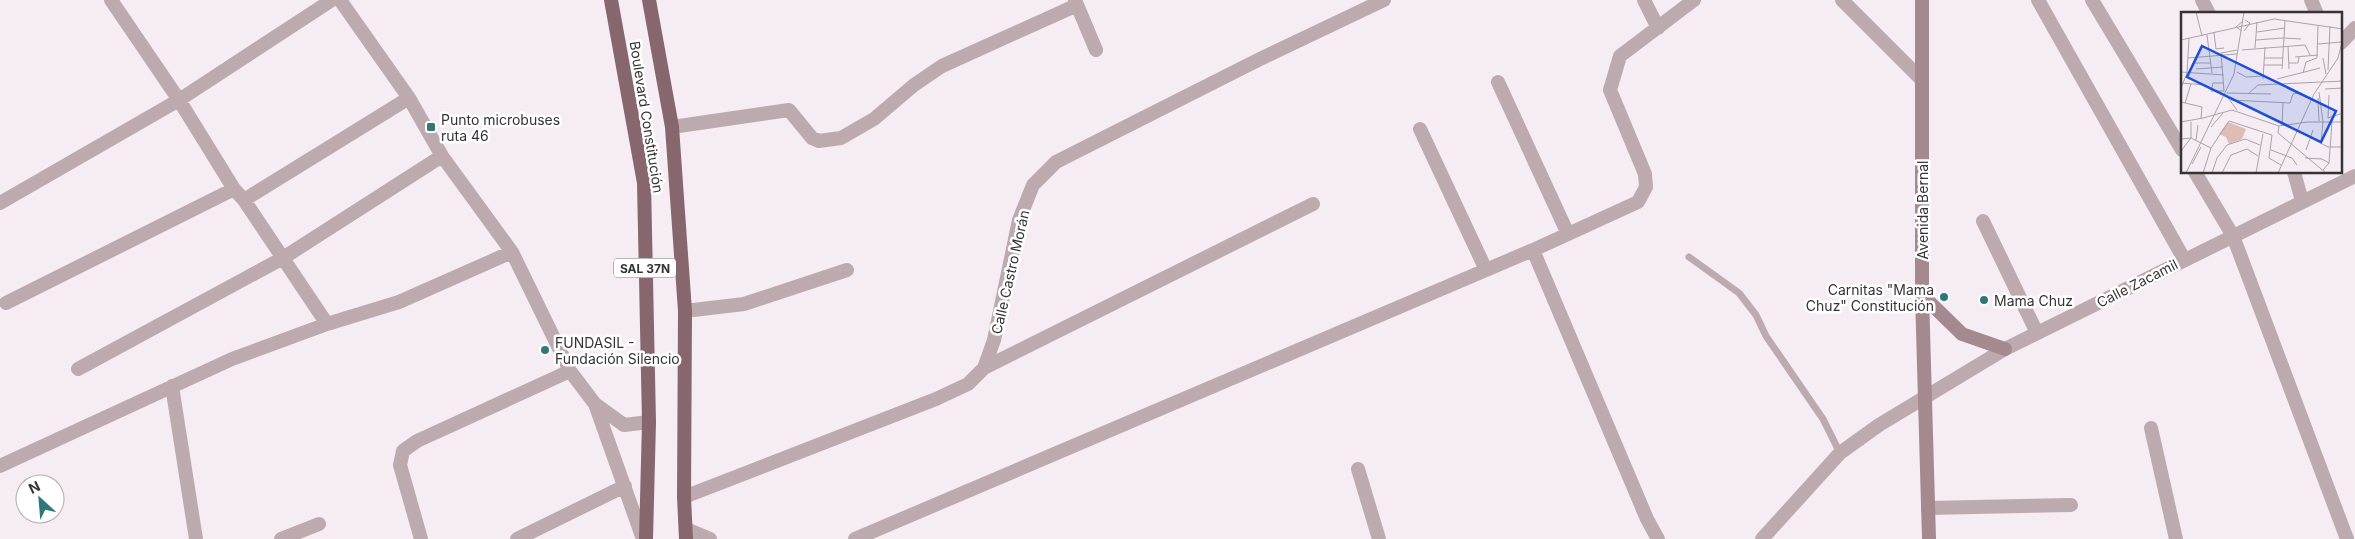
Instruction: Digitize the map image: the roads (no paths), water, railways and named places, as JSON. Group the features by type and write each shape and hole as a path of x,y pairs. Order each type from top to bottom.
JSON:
{"highway":[{"name":"Boulevard Constitución","path":"611,0 644,184 649,422 644,539"},
{"name":"Boulevard Constitución","path":"650,0 672,127 685,311 684,497 686,534"}],"main road":[{"name":"Avenida Bernal","path":"1922,0 1922,295 1929,539"},
{"path":"1922,295 1962,334 2005,349"}],"street":[{"path":"111,0 179,100 234,189 244,200 328,324"},
{"path":"0,203 179,100 332,0"},
{"path":"340,0 409,98 442,156 512,252 570,371 595,404 624,425 649,422"},
{"name":"Calle Castro Morán","path":"684,497 936,399 968,384 984,368 994,340 1019,220 1033,185 1056,162 1250,64 1384,0"},
{"path":"1644,0 1658,28"},
{"path":"855,539 1533,250 1638,202 1646,187 1645,174 1610,90 1620,56 1694,0"},
{"path":"1842,0 1922,80"},
{"path":"2038,0 2184,259"},
{"path":"2092,0 2181,148"},
{"path":"2202,0 2208,12"},
{"path":"2311,0 2316,12"},
{"path":"672,127 789,110 812,138 819,141 841,138 874,119 914,85 942,66 1076,3 1096,50"},
{"path":"2342,42 2355,28"},
{"path":"1498,82 1568,234"},
{"path":"244,200 409,98"},
{"path":"1420,129 1486,270"},
{"path":"78,369 283,258 442,156"},
{"path":"2197,174 2233,236 2348,539"},
{"path":"2295,174 2302,201"},
{"name":"Calle Zacamil","path":"1762,539 1840,453 1879,425 2005,349 2355,176"},
{"path":"6,303 234,189"},
{"path":"984,368 1313,204"},
{"path":"1983,221 2037,333"},
{"path":"1533,250 1658,539"},
{"path":"0,466 232,359 328,324 399,302 512,252"},
{"path":"685,311 744,304 847,270"},
{"path":"421,539 400,465 403,451 416,441 570,371"},
{"path":"172,386 196,539"},
{"path":"595,404 644,539"},
{"path":"2151,428 2176,539"},
{"path":"1358,470 1379,539"},
{"path":"517,539 625,486"},
{"path":"1928,508 2071,504"},
{"path":"281,539 319,524"},
{"path":"686,534 710,539"}],"lane":[{"path":"1689,257 1738,293 1756,315 1766,336 1823,419 1840,453"}],"place":[{"name":"Punto microbuses ruta 46","path":"431,127"},
{"name":"Carnitas \"Mama Chuz\" Constitución","path":"1944,297"},
{"name":"Mama Chuz","path":"1984,300"},
{"name":"FUNDASIL - Fundación Silencio","path":"545,350"}]}
